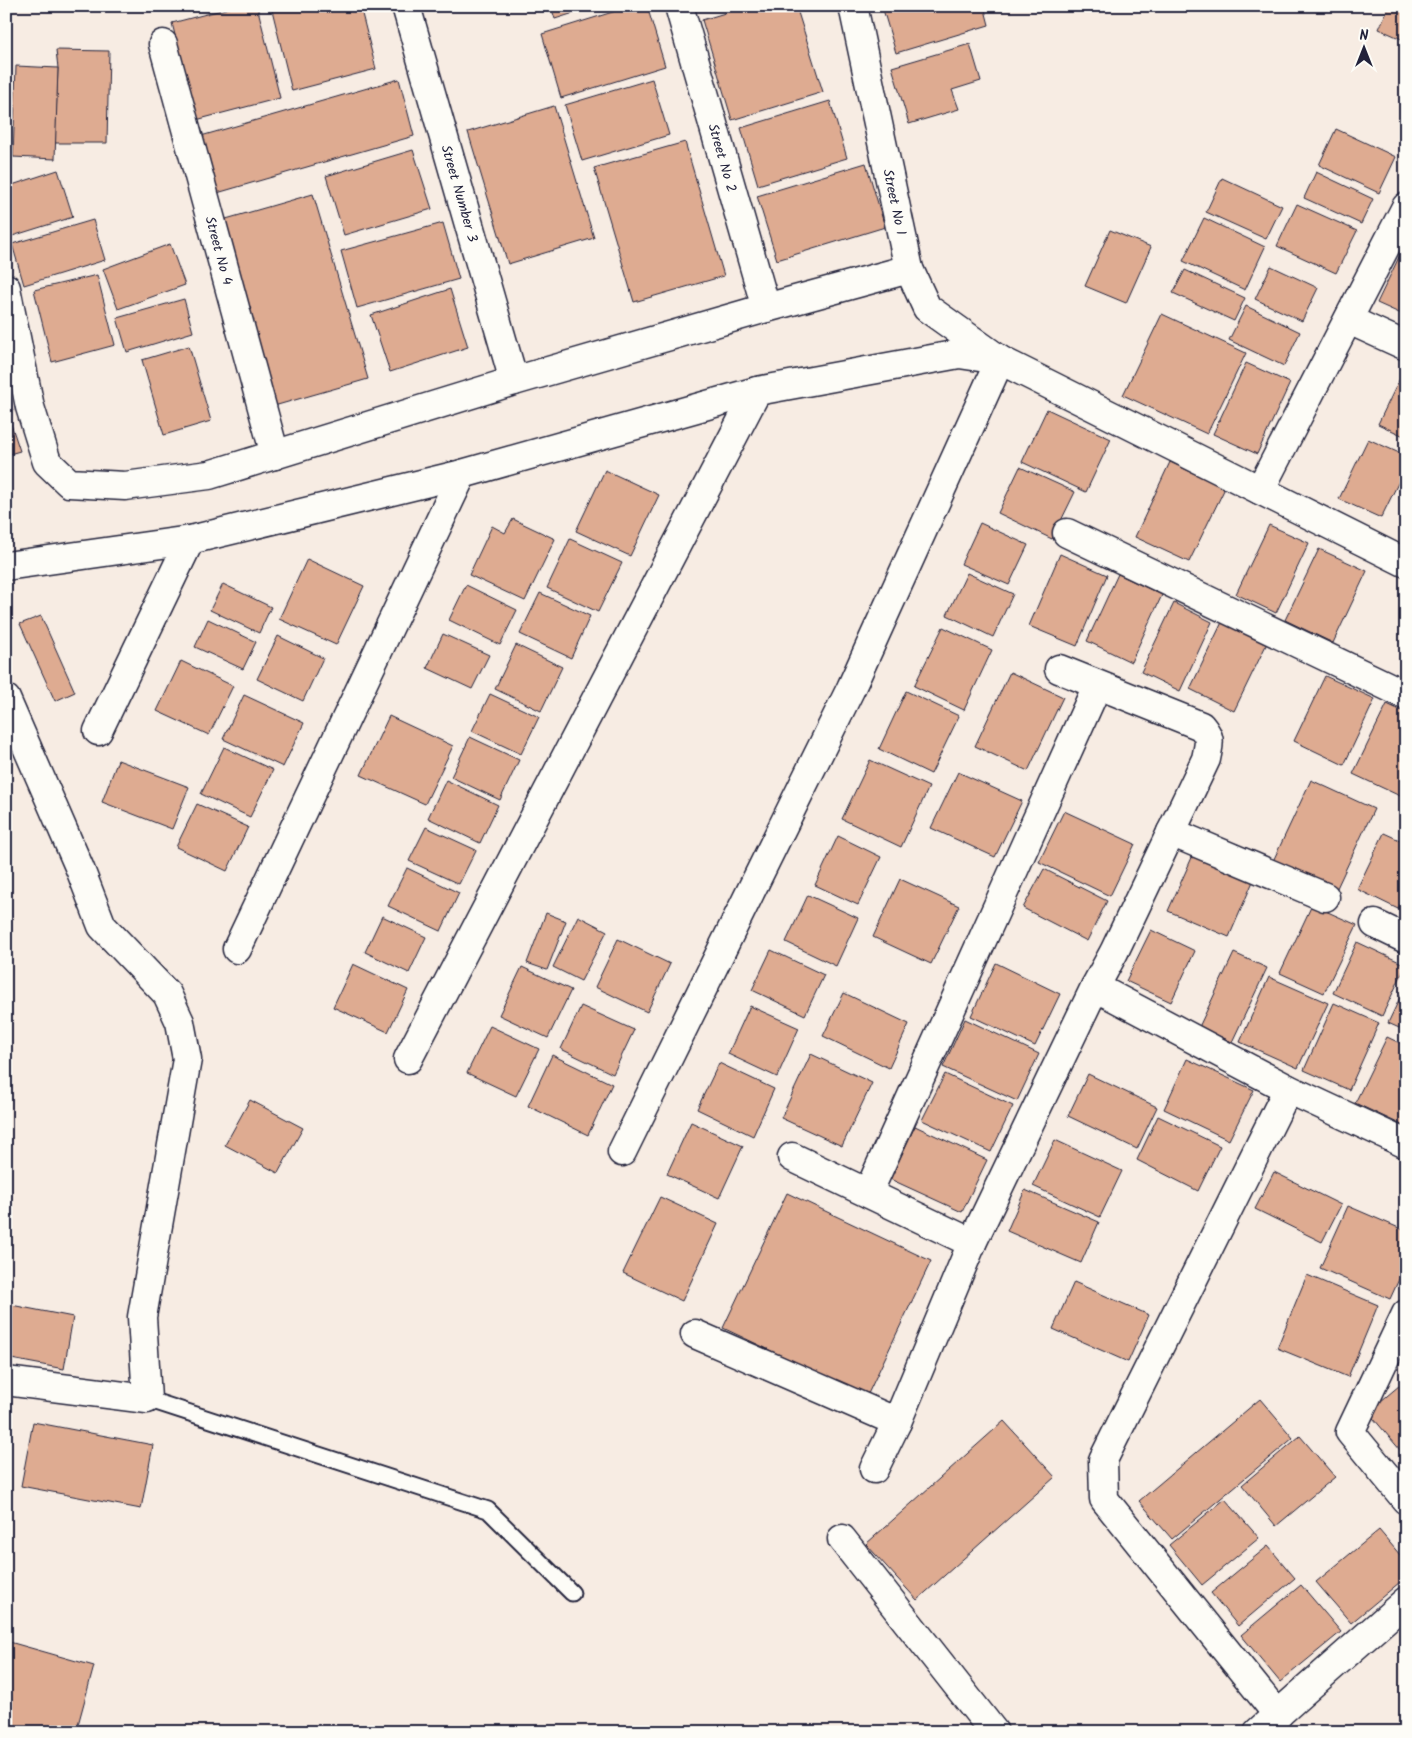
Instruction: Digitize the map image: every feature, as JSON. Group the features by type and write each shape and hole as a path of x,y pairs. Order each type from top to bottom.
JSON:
{"street":[{"name":"Street Number 3","path":"406,6 514,382"},
{"name":"Street No 2","path":"679,6 766,308"},
{"name":"Street No 1","path":"853,6 909,269 928,308 1000,360"},
{"name":"Street No 4","path":"163,44 275,455"},
{"path":"1260,490 1406,207"},
{"path":"6,288 30,407 47,462 70,483 125,486 209,476 514,382 766,308 909,269"},
{"path":"1348,320 1406,346"},
{"path":"6,566 190,540 462,474 757,391 959,354 1000,360 1406,563"},
{"path":"622,1152 851,688 1000,360"},
{"path":"408,1060 757,391"},
{"path":"238,949 462,474"},
{"path":"1067,533 1406,695"},
{"path":"98,731 190,540"},
{"path":"874,1469 897,1422 972,1243 1206,759 1210,743 1209,735 1201,726 1097,686 1059,669"},
{"path":"868,1193 1097,686"},
{"path":"6,699 76,860 102,926 167,994 180,1022 187,1060 142,1317 147,1399 6,1381"},
{"path":"1171,832 1325,897"},
{"path":"1375,924 1406,939"},
{"path":"1095,987 1288,1089 1406,1144"},
{"path":"1288,1089 1103,1460 1104,1499 1268,1723 1406,1602"},
{"path":"792,1157 972,1243"},
{"path":"1406,1314 1350,1432 1406,1500"},
{"path":"695,1334 897,1422"},
{"path":"842,1539 994,1732"}],"lane":[{"path":"147,1399 488,1510 572,1593"}],"building":[{"path":"237,6 257,6 280,98 196,120 172,23"},
{"path":"271,6 360,6 376,69 292,91"},
{"path":"551,6 596,6 555,19"},
{"path":"632,6 647,6 665,66 561,98 542,34"},
{"path":"748,6 796,6 823,92 732,120 702,20"},
{"path":"882,6 984,6 989,25 896,53"},
{"path":"1389,6 1406,6 1406,41 1379,29"},
{"path":"970,44 981,81 952,90 959,109 909,124 892,67"},
{"path":"56,50 109,51 107,143 55,143 58,68"},
{"path":"16,66 58,68 55,159 13,157"},
{"path":"399,79 414,136 217,193 201,136"},
{"path":"652,79 669,135 582,161 565,105"},
{"path":"830,101 847,158 758,185 741,128"},
{"path":"554,106 594,238 508,264 468,132"},
{"path":"1336,129 1396,157 1379,193 1319,165"},
{"path":"685,142 724,276 634,302 594,168"},
{"path":"413,150 432,209 344,235 326,176"},
{"path":"866,163 885,227 777,260 757,196"},
{"path":"58,170 73,217 9,237 6,228 6,187"},
{"path":"1316,172 1373,199 1361,224 1304,198"},
{"path":"1222,178 1282,206 1266,239 1206,212"},
{"path":"313,194 368,379 274,406 219,221"},
{"path":"1297,204 1357,231 1336,273 1277,246"},
{"path":"1204,218 1265,247 1245,290 1183,261"},
{"path":"93,220 105,260 24,285 12,244"},
{"path":"443,223 459,279 357,308 341,251"},
{"path":"1110,230 1151,247 1126,303 1085,286"},
{"path":"170,244 185,285 118,309 103,269"},
{"path":"1400,255 1406,258 1406,316 1377,303"},
{"path":"1271,266 1318,288 1302,321 1255,299"},
{"path":"1185,270 1245,298 1234,321 1173,293"},
{"path":"97,275 115,345 52,362 34,290"},
{"path":"450,289 468,347 390,372 371,315"},
{"path":"184,299 193,332 127,352 117,318"},
{"path":"1246,306 1300,332 1284,366 1229,340"},
{"path":"1162,314 1246,353 1207,434 1123,395"},
{"path":"189,346 211,421 164,435 142,360"},
{"path":"1246,363 1290,383 1257,454 1213,434"},
{"path":"1404,370 1406,371 1406,437 1378,424"},
{"path":"6,409 20,451 6,455"},
{"path":"1047,409 1111,439 1086,492 1022,462"},
{"path":"1368,439 1406,456 1406,467 1381,518 1339,499"},
{"path":"1170,462 1225,488 1189,562 1135,537"},
{"path":"1020,467 1075,492 1052,539 998,513"},
{"path":"605,470 659,495 630,556 576,531"},
{"path":"513,519 555,539 525,601 469,575 492,526 505,533"},
{"path":"980,523 1028,545 1009,585 961,564"},
{"path":"1269,525 1309,543 1276,613 1236,594"},
{"path":"570,539 622,563 598,612 547,588"},
{"path":"1319,549 1367,571 1333,643 1285,620"},
{"path":"1060,554 1107,575 1077,646 1029,626"},
{"path":"307,559 364,586 336,645 279,619"},
{"path":"967,573 1013,594 993,637 947,615"},
{"path":"1118,574 1162,595 1131,662 1087,641"},
{"path":"223,584 271,607 259,633 210,610"},
{"path":"466,585 517,610 500,645 449,620"},
{"path":"540,593 590,616 571,658 520,634"},
{"path":"1174,603 1212,622 1180,691 1141,672"},
{"path":"41,616 75,692 55,701 20,624"},
{"path":"1224,618 1269,639 1234,711 1190,689"},
{"path":"208,619 256,642 243,669 195,647"},
{"path":"943,627 992,650 964,710 914,686"},
{"path":"443,634 489,655 472,689 427,668"},
{"path":"278,636 323,658 303,701 257,679"},
{"path":"516,645 562,667 541,711 495,689"},
{"path":"181,661 233,686 209,735 157,711"},
{"path":"1010,672 1063,697 1028,771 975,746"},
{"path":"1325,676 1375,699 1344,765 1294,741"},
{"path":"906,691 959,716 931,774 879,749"},
{"path":"490,694 539,717 521,754 472,731"},
{"path":"244,695 304,723 283,767 223,739"},
{"path":"1387,704 1406,713 1406,783 1400,796 1353,774"},
{"path":"389,716 453,746 425,804 361,775"},
{"path":"470,737 519,760 500,800 451,777"},
{"path":"224,747 273,770 250,817 201,794"},
{"path":"118,760 189,787 172,829 102,802"},
{"path":"870,760 929,787 901,847 842,819"},
{"path":"958,772 1022,801 995,857 931,828"},
{"path":"446,780 498,805 480,843 428,818"},
{"path":"1311,780 1374,809 1336,890 1273,861"},
{"path":"197,804 248,827 227,871 176,847"},
{"path":"1064,811 1135,844 1110,896 1039,862"},
{"path":"426,827 476,850 459,884 409,861"},
{"path":"1384,833 1406,843 1406,892 1398,909 1357,889"},
{"path":"838,836 881,857 858,905 815,885"},
{"path":"1194,853 1254,879 1229,937 1168,911"},
{"path":"407,868 459,893 441,931 388,906"},
{"path":"1044,869 1107,901 1087,941 1023,908"},
{"path":"900,879 959,906 931,964 873,937"},
{"path":"808,895 858,918 836,966 786,942"},
{"path":"1312,905 1357,925 1324,993 1280,973"},
{"path":"546,913 566,921 547,970 527,963"},
{"path":"382,916 426,937 409,973 365,952"},
{"path":"578,916 607,931 581,981 553,967"},
{"path":"1151,930 1195,951 1171,1002 1126,981"},
{"path":"618,939 670,964 647,1012 595,987"},
{"path":"1357,942 1406,965 1382,1016 1333,993"},
{"path":"771,950 824,975 805,1015 752,990"},
{"path":"1234,953 1267,968 1232,1042 1199,1027"},
{"path":"996,963 1060,994 1035,1046 971,1016"},
{"path":"353,964 408,990 388,1032 333,1007"},
{"path":"522,967 571,990 548,1038 499,1015"},
{"path":"1269,977 1328,1003 1298,1068 1240,1042"},
{"path":"1406,985 1406,1031 1388,1023"},
{"path":"844,993 909,1024 889,1068 823,1036"},
{"path":"1334,1003 1379,1023 1349,1090 1304,1070"},
{"path":"581,1006 634,1030 613,1074 561,1049"},
{"path":"750,1006 799,1028 777,1077 728,1054"},
{"path":"965,1019 1039,1054 1017,1101 943,1067"},
{"path":"490,1026 539,1049 516,1096 467,1073"},
{"path":"1387,1037 1406,1046 1406,1127 1355,1103"},
{"path":"811,1054 872,1083 842,1146 781,1118"},
{"path":"552,1055 612,1084 588,1135 528,1106"},
{"path":"1187,1059 1254,1090 1229,1140 1164,1109"},
{"path":"719,1063 774,1089 753,1136 697,1109"},
{"path":"945,1074 1013,1106 991,1152 922,1120"},
{"path":"1088,1074 1157,1107 1137,1149 1068,1116"},
{"path":"250,1100 303,1128 278,1173 225,1145"},
{"path":"1158,1116 1220,1146 1198,1191 1137,1160"},
{"path":"691,1122 743,1146 719,1198 667,1174"},
{"path":"915,1126 987,1160 962,1212 890,1179"},
{"path":"1055,1140 1122,1171 1100,1217 1033,1186"},
{"path":"1274,1172 1341,1205 1322,1242 1255,1209"},
{"path":"1025,1190 1099,1222 1081,1263 1007,1231"},
{"path":"787,1193 931,1261 867,1396 723,1328"},
{"path":"660,1197 718,1224 682,1301 623,1273"},
{"path":"1348,1206 1406,1231 1406,1264 1390,1299 1320,1268"},
{"path":"1307,1275 1378,1305 1348,1377 1277,1348"},
{"path":"1074,1282 1149,1315 1128,1362 1053,1329"},
{"path":"6,1304 73,1317 64,1369 6,1358"},
{"path":"1406,1380 1406,1448 1401,1451 1368,1412"},
{"path":"1260,1399 1293,1438 1172,1539 1139,1501"},
{"path":"1004,1421 1055,1477 917,1600 866,1544"},
{"path":"33,1422 153,1445 141,1509 21,1486"},
{"path":"1300,1436 1335,1477 1276,1526 1242,1485"},
{"path":"1225,1499 1259,1538 1202,1585 1169,1545"},
{"path":"1379,1530 1406,1562 1406,1577 1351,1623 1316,1582"},
{"path":"1268,1546 1295,1578 1238,1626 1211,1593"},
{"path":"1301,1585 1341,1632 1280,1682 1241,1635"},
{"path":"6,1641 94,1666 76,1732 6,1732"}]}
